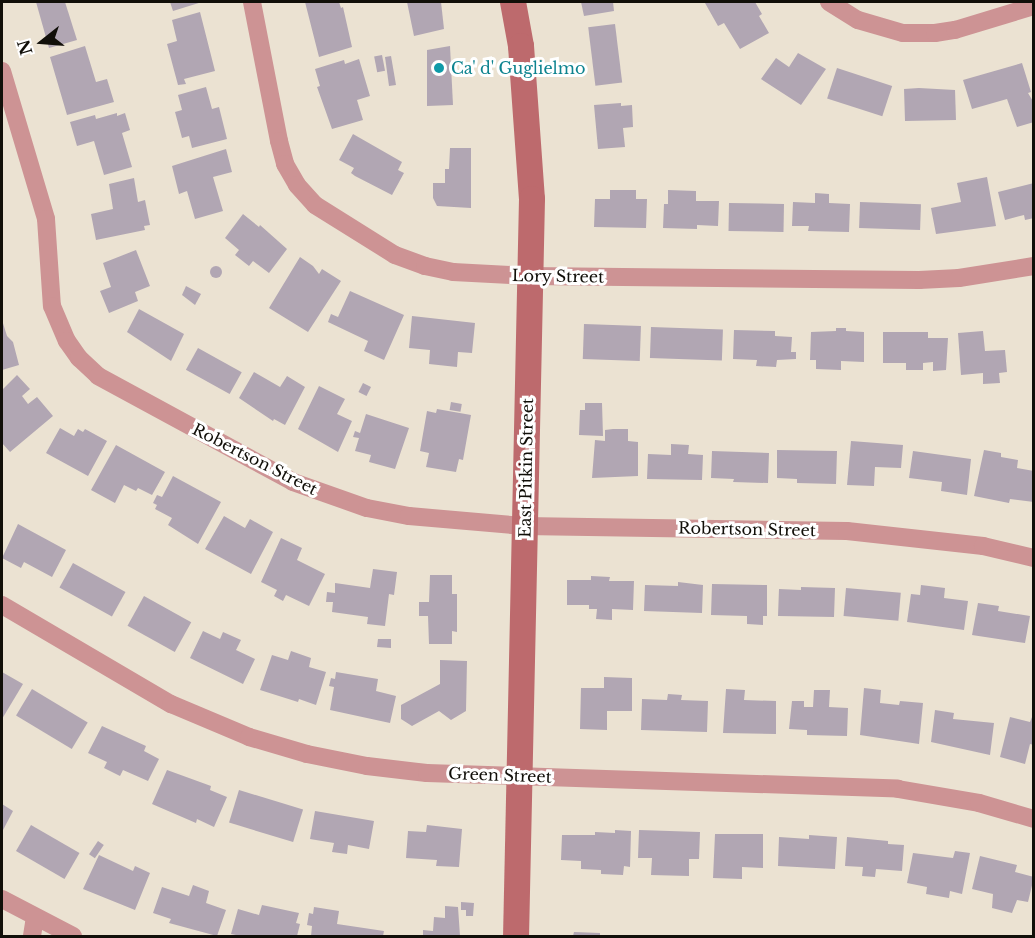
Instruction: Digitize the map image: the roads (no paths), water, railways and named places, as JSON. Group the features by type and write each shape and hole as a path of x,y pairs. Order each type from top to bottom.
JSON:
{"street":[{"name":"Lory Street","path":"252,2 273,115 285,164 297,185 315,205 395,255 425,266 453,272 529,276 919,279 959,278 1034,266"},
{"name":"East Pitkin Street","path":"513,2 521,46 532,199 516,936"},
{"path":"829,2 858,20 903,33 935,33 955,30 1034,6"},
{"name":"Robertson Street","path":"2,71 46,219 49,245 49,285 57,322 79,358 98,376 293,482 326,496 367,508 409,516 524,526 847,531 972,544 1034,558"},
{"name":"Green Street","path":"2,605 171,704 249,737 307,754 367,766 427,773 898,789 979,803 1034,819"},
{"path":"2,899 73,936"},
{"path":"32,936 35,917"}],"place":[{"name":"Ca' d' Guglielmo","path":"439,68"}]}
